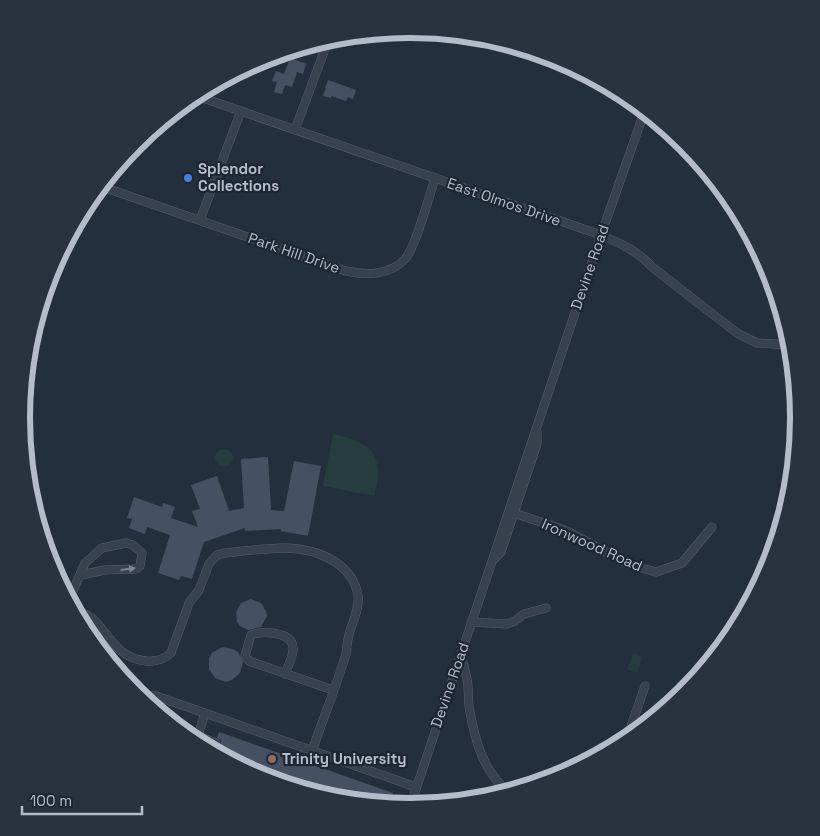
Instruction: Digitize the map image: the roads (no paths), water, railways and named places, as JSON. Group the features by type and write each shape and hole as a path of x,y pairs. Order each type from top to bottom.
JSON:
{"street":[{"path":"295,130 325,48"},
{"name":"East Olmos Drive","path":"204,99 601,235 636,251 737,334 757,343 783,344"},
{"path":"200,220 240,111"},
{"name":"Devine Road","path":"413,798 601,235 642,118"},
{"name":"Park Hill Drive","path":"108,189 346,271 379,274 405,259 412,248 435,178"},
{"name":"Devine Road","path":"491,563 500,552 537,444 537,425"},
{"name":"Ironwood Road","path":"514,513 567,531 630,565 656,572 682,563 712,527"},
{"path":"73,593 80,575 85,564 102,548 126,543 133,545 142,553 140,566 136,569 105,570 80,575"},
{"path":"85,614 107,634 120,650 144,661 158,660 172,653 189,603 199,590 209,564 217,555 224,552 289,548 321,555 340,564 348,572 355,584 358,595 357,611 349,634 346,653 312,751"},
{"path":"471,622 507,624 515,622 524,614 546,608"},
{"path":"285,674 294,648 292,642 288,638 272,632 251,635 245,656 249,661 285,674 333,690"},
{"path":"461,653 468,681 469,705 480,754 494,777 503,786"},
{"path":"631,726 645,686"},
{"path":"151,696 156,696 416,787"},
{"path":"199,734 205,713"},
{"path":"209,740 216,743"}],"place":[{"name":"Splendor Collections","path":"188,178"},
{"name":"Trinity University","path":"272,759"}]}
